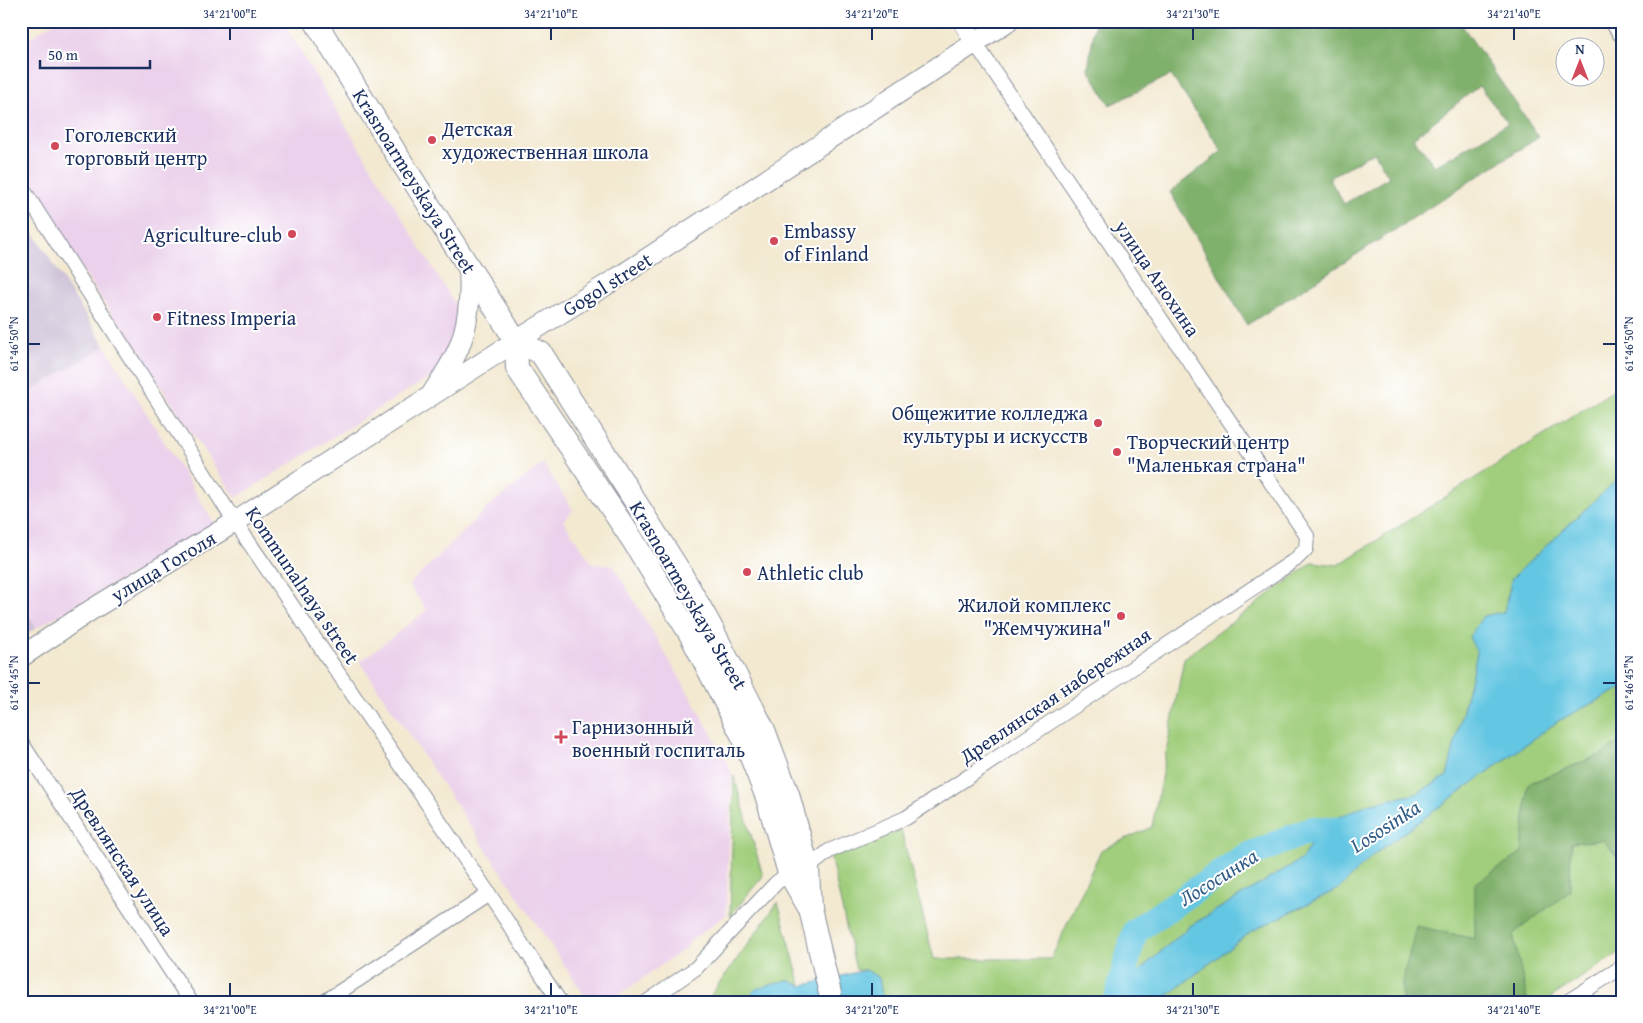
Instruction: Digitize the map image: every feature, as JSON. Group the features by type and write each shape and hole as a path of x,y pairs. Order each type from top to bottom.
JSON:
{"main road":[{"name":"Krasnoarmeyskaya Street","path":"315,21 516,341 541,353 652,526 710,625 764,730 788,794 799,870 832,1002"},
{"name":"Gogol street","path":"235,522 619,277 1008,21"},
{"path":"1615,21 1622,32"},
{"path":"431,396 456,355 463,335 471,290 469,268"},
{"name":"улица Гоголя","path":"21,657 91,610 235,522"}],"street":[{"path":"961,21 976,43"},
{"name":"улица Анохина","path":"976,43 1307,536"},
{"name":"Kommunalnaya street","path":"21,186 235,522 489,894 560,1002"},
{"name":"Древлянская набережная","path":"647,1002 696,968 776,883 830,851 906,818 1295,560 1306,549 1307,536"},
{"name":"Древлянская улица","path":"21,742 191,1002"},
{"path":"324,1002 489,894"},
{"path":"1567,1002 1622,967"}],"shaded area":[{"path":"56,21 282,21 459,311 452,348 437,374 408,390 236,498 86,276 21,167 21,43"},
{"path":"30,227 105,346 21,397 21,232"},
{"path":"105,346 216,526 36,628 21,603 21,397"},
{"name":"Гарнизонный военный госпиталь","path":"543,463 573,510 563,521 593,564 613,565 694,702 732,772 726,915 690,941 687,947 609,1002 589,1002 360,662 427,610 409,585 489,506"},
{"path":"21,603 36,628 21,638"}],"green space":[{"path":"1097,21 1459,21 1539,137 1247,325 1170,192 1222,151 1171,75 1110,105 1088,69 1095,23","holes":["1479,86 1508,123 1435,166 1413,138","1374,152 1389,177 1344,204 1329,178"]},
{"path":"1622,385 1622,475 1512,578 1504,612 1483,616 1477,653 1447,776 1416,794 1368,804 1315,836 1302,859 1190,926 1104,1002 883,1002 879,978 866,970 856,970 829,851 901,830 934,959 1051,959 1101,850 1152,827 1184,658 1313,562 1338,565"},
{"path":"1622,688 1622,951 1544,1002 1159,1002 1252,931 1340,888 1373,855 1558,721"},
{"path":"1622,740 1622,862 1603,840 1571,843 1570,891 1513,934 1527,998 1520,1002 1402,1002 1402,983 1416,926 1475,939 1475,884 1522,852 1528,784 1602,754"},
{"path":"734,776 763,876 730,916"},
{"path":"778,902 801,986 756,989 743,1002 706,1002"}],"water":[{"name":"Lososinka","path":"1622,475 1622,688 1558,721 1373,855 1340,888 1252,931 1159,1002 1104,1002 1190,926 1302,859 1315,836 1313,829 1368,804 1416,794 1447,776 1477,653 1469,637 1483,616 1504,612 1512,578"},
{"path":"866,970 879,978 883,1002 743,1002 756,989 788,980 801,986"}],"waterway":[{"name":"Лососинка","path":"1116,1002 1135,931 1244,857 1313,829 1348,830"}],"place":[{"name":"Детская художественная школа","path":"432,140"},
{"name":"Гоголевский торговый центр","path":"55,146"},
{"name":"Agriculture-club","path":"292,234"},
{"name":"Embassy of Finland","path":"774,241"},
{"name":"Fitness Imperia","path":"157,317"},
{"name":"Общежитие колледжа культуры и искусств","path":"1098,423"},
{"name":"Творческий центр \"Маленькая страна\"","path":"1117,452"},
{"name":"Athletic club","path":"747,572"},
{"name":"Жилой комплекс \"Жемчужина\"","path":"1121,616"},
{"name":"Гарнизонный военный госпиталь","path":"561,737"}]}
